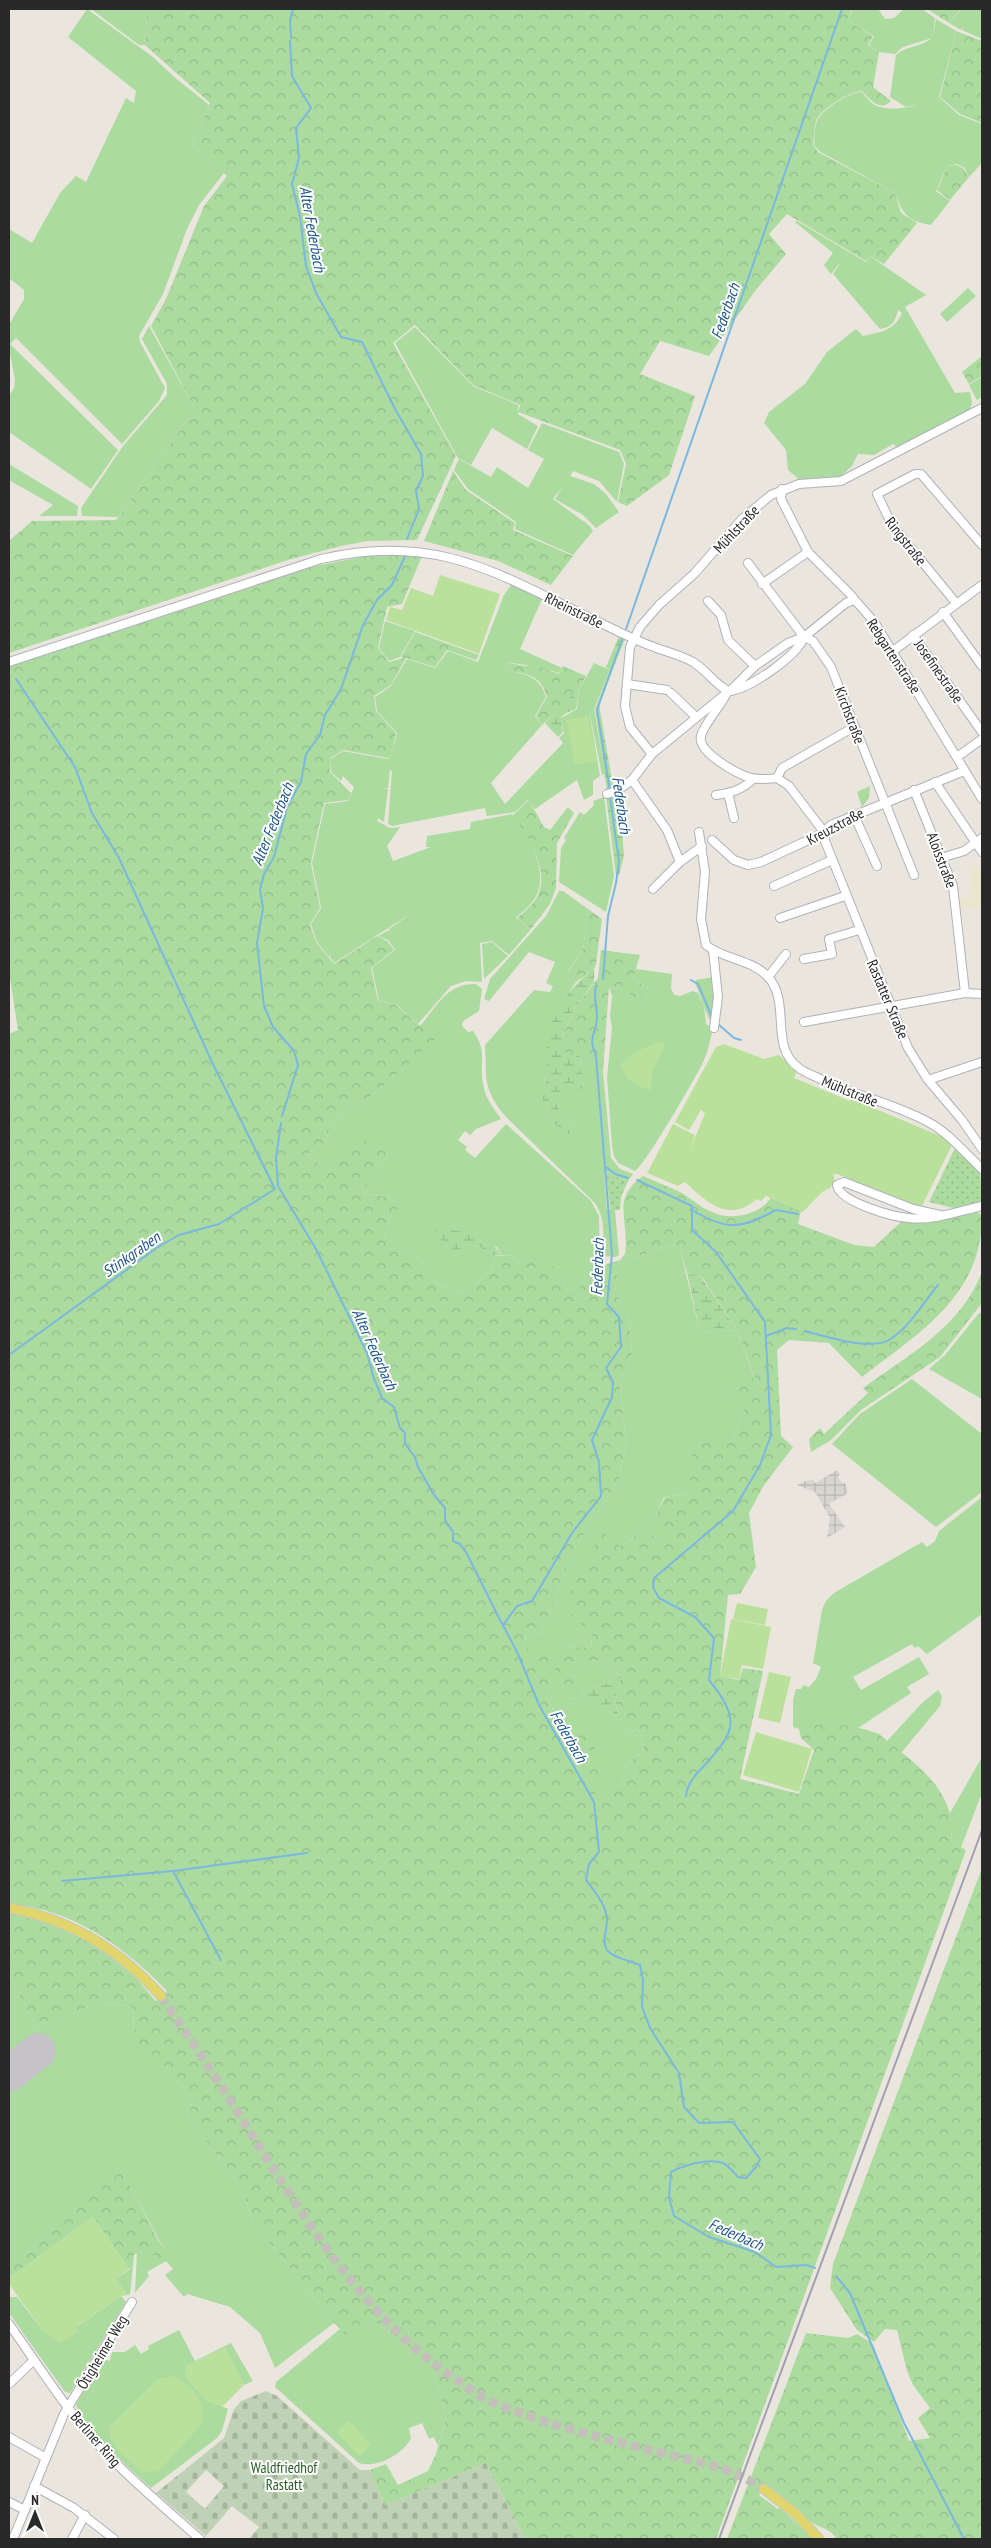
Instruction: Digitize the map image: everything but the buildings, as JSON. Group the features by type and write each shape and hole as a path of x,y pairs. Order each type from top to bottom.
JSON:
{"main road":[{"path":"9,1908 47,1918 100,1942 136,1969 161,1996"},
{"path":"764,2489 796,2514 820,2539"}],"street":[{"name":"Mühlstraße","path":"652,754 638,740 630,727 625,706 628,656 627,635 694,574 742,519 760,503 782,489 808,482 834,483 841,481 982,408"},
{"name":"Ringstraße","path":"956,603 892,526 877,494 915,474 921,474 982,544"},
{"name":"Rebgartenstraße","path":"782,489 781,499 808,552 875,623 982,799"},
{"name":"Rheinstraße","path":"9,662 321,559 360,551 409,550 442,554 487,569 627,635 683,657 706,672 728,691"},
{"path":"762,584 808,552"},
{"name":"Kirchstraße","path":"748,563 762,584 804,637 813,641 831,667 914,875"},
{"path":"892,651 943,612 982,586"},
{"path":"824,832 789,786 777,778 753,779 714,758 705,750 701,742 702,731 720,707 728,691 740,688 764,674 795,651 804,637 846,603 854,600"},
{"path":"708,601 721,615 728,640 755,666"},
{"path":"943,612 982,666"},
{"name":"Josefinestraße","path":"913,635 982,732"},
{"path":"610,793 632,780 652,754 755,666 788,643 804,637"},
{"path":"627,684 669,692 695,716"},
{"path":"777,778 782,768 854,727"},
{"path":"957,757 982,739"},
{"name":"Kreuzstraße","path":"712,840 734,860 748,865 761,862 824,832 831,825 884,801 964,771"},
{"path":"716,794 728,793 744,787 753,779"},
{"path":"632,780 667,830 680,862"},
{"path":"936,782 982,852"},
{"name":"Aloisstraße","path":"914,790 953,886 965,993"},
{"path":"728,793 734,818"},
{"path":"854,815 877,866"},
{"path":"700,832 704,872 701,919 706,945 712,950 758,968 768,977 786,954"},
{"name":"Rastatter Straße","path":"824,832 832,860 859,930 890,1006 916,1062 928,1080 962,1120 982,1149"},
{"path":"941,858 964,850 982,838"},
{"path":"653,889 680,862 702,846"},
{"path":"774,886 832,860"},
{"path":"780,918 846,896"},
{"path":"804,959 832,954 829,939 859,930"},
{"path":"712,950 718,997 714,1028"},
{"name":"Mühlstraße","path":"768,977 778,994 784,1043 790,1060 799,1069 929,1122 946,1133 982,1169"},
{"path":"804,1022 965,993 982,994"},
{"path":"928,1080 982,1062"},
{"path":"982,1169 982,1178"},
{"path":"940,1215 913,1210 844,1182 837,1185 839,1192 845,1196 882,1211 909,1218 940,1215 982,1206"},
{"name":"Ötigheimer Weg","path":"13,2539 68,2407 132,2302"},
{"name":"Berliner Ring","path":"9,2324 68,2407 101,2448 130,2477 200,2539"},
{"path":"9,2384 34,2360"},
{"path":"9,2437 46,2458"},
{"path":"34,2486 85,2516 114,2539"},
{"path":"9,2502 24,2510"},
{"path":"72,2539 85,2516"}],"shaded area":[{"path":"971,866 982,869 982,900 980,900 980,907 960,908 959,899 969,897"},
{"path":"837,1470 840,1474 838,1477 842,1483 845,1483 848,1493 829,1504 845,1527 827,1538 830,1518 815,1492 797,1485 813,1480 815,1483"}],"green space":[{"path":"87,9 153,57 209,105 192,145 224,173 199,205 187,229 163,294 139,336 140,342 165,388 159,401 122,444 16,338 10,344 118,450 91,489 9,432 9,396 14,388 15,380 9,348 9,325 24,299 24,290 9,278 9,229 32,243 60,193 76,176 86,182 126,98 134,103 136,91 68,37"},
{"path":"91,9 147,9 145,45 139,45"},
{"path":"147,9 852,9 847,20 873,36 868,45 879,52 873,87 891,101 887,104 879,105 862,91 844,97 829,106 819,116 815,124 813,145 818,152 895,193 901,213 917,223 884,264 870,256 866,261 787,214 769,234 786,254 755,291 709,356 660,341 640,374 695,396 669,475 627,506 618,502 626,464 620,450 518,412 520,405 473,385 415,325 393,343 456,456 417,540 368,541 291,559 9,653 9,541 32,521 116,520 195,409 151,326 166,299 204,206 227,176 192,145 210,103 145,45"},
{"path":"853,9 878,9 885,19 894,18 904,9 922,9 935,18 933,38 936,19 956,31 939,97 959,115 982,124 982,163 969,177 965,168 957,164 948,166 936,191 950,201 931,225 911,219 904,211 895,193 819,151 814,145 817,121 830,107 851,95 862,92 873,104 890,109 903,108 920,104 906,107 890,97 896,55 932,38 903,47 895,54 879,52 869,45 874,36 847,20"},
{"path":"927,9 961,9 949,23"},
{"path":"962,9 982,9 982,39 962,30 964,26 961,30 949,23"},
{"path":"956,31 982,41 982,123 960,114 940,97"},
{"path":"957,165 964,169 969,177 950,200 937,190 948,166"},
{"path":"797,221 866,262 870,256 926,295 905,307 955,393 970,392 972,403 970,410 897,447 893,444 874,455 858,454 852,466 837,480 801,481 788,470 786,450 764,423 769,412 805,384 827,352 856,329 863,336 886,330 895,324 902,313 898,310 893,323 888,327 880,329 833,274 842,260 831,274 824,265 833,253 795,222"},
{"path":"968,288 976,296 947,322 940,314"},
{"path":"149,326 195,409 118,517 82,516 81,508 123,446 167,395 167,384 142,339"},
{"path":"415,327 473,386 518,405 518,414 538,426 527,449 492,428 471,465 458,458 395,343"},
{"path":"982,356 982,376 969,384 962,372"},
{"path":"982,377 982,397 977,400 969,385"},
{"path":"542,423 619,452 624,464 617,502 599,481 573,471 570,476 594,484 606,494 619,512 596,528 583,515 555,499 563,486 553,499 590,526 593,531 573,555 515,529 516,522 468,489 454,470 459,459 491,477 497,467 528,488 544,459 528,450"},
{"path":"9,464 78,506 77,516 39,516 53,505 9,480"},
{"path":"453,471 466,490 515,523 513,530 573,556 551,585 498,561 424,541"},
{"path":"382,553 422,556 402,604 387,607 378,648 389,662 404,658 401,657 415,632 479,655 476,660 447,650 435,667 406,658 391,685 374,696 376,711 396,733 392,754 388,758 343,750 331,758 330,772 351,793 348,800 324,803 311,863 320,908 310,924 316,942 334,964 377,936 387,941 394,950 371,968 378,1001 396,1005 425,1030 432,1030 435,1039 378,1091 331,1122 326,1141 307,1155 323,1167 356,1138 390,1150 362,1193 392,1198 402,1204 392,1213 384,1238 419,1258 437,1284 464,1293 492,1270 495,1256 511,1255 517,1263 531,1259 548,1261 561,1276 566,1288 576,1290 607,1264 620,1260 615,1287 618,1298 630,1319 632,1354 620,1383 626,1443 619,1479 573,1551 542,1632 524,1640 526,1648 551,1654 551,1684 546,1697 558,1717 573,1730 589,1734 597,1753 601,1776 594,1785 596,1799 621,1786 626,1765 644,1750 639,1729 626,1732 615,1716 619,1714 615,1703 621,1676 597,1660 579,1665 575,1671 578,1698 567,1699 553,1684 557,1655 563,1646 592,1648 591,1631 572,1617 571,1591 598,1538 604,1533 620,1546 631,1540 643,1526 664,1545 674,1535 655,1517 665,1497 689,1493 693,1446 721,1439 733,1440 745,1407 740,1404 740,1395 728,1391 733,1382 755,1378 737,1330 703,1278 687,1273 680,1249 672,1245 630,1259 625,1254 624,1202 627,1193 643,1176 682,1193 708,1210 719,1215 728,1216 744,1215 752,1212 766,1204 771,1198 801,1211 798,1224 854,1245 874,1247 902,1221 919,1223 976,1211 982,1216 979,1244 971,1269 959,1291 925,1328 862,1377 829,1343 789,1340 777,1350 781,1436 793,1447 764,1485 749,1513 756,1567 740,1594 728,1595 720,1676 739,1680 743,1668 763,1671 740,1779 799,1794 814,1750 801,1738 799,1729 829,1724 850,1726 870,1731 879,1734 910,1759 938,1788 949,1811 952,1842 966,1850 716,2539 525,2539 486,2463 385,2505 370,2470 386,2464 398,2485 428,2471 436,2454 446,2418 431,2362 373,2321 358,2335 345,2334 334,2323 251,2220 243,2189 188,2117 193,2100 166,2066 147,2062 134,2036 133,2007 106,2004 95,2006 74,2013 39,2031 9,1975 9,1913 46,1922 80,1937 127,1970 141,1982 156,2001 167,1991 133,1959 96,1932 54,1913 32,1907 9,1904 9,1034 18,1030 9,972 9,665 305,568"},
{"path":"440,575 500,594 479,654 386,620 390,607 402,610 411,588 433,596"},
{"path":"511,585 542,599 520,649 562,668 559,673 506,662 505,670 525,675 535,680 540,684 546,697 535,716 542,725 491,783 505,804 563,743 559,738 564,733 561,718 577,709 579,690 594,663 610,670 594,709 605,774 602,775 588,704 600,776 593,781 593,795 584,800 577,780 535,809 528,800 515,812 487,816 485,808 392,826 388,824 392,771 384,770 390,771 388,788 383,788 388,789 384,822 378,818 377,821 390,828 400,827 387,846 393,861 431,847 426,847 427,836 470,829 471,822 512,814 530,841 535,852 540,874 540,884 535,898 516,918 531,929 509,955 492,941 480,943 482,982 466,981 451,986 418,1024 397,1005 379,1001 372,968 395,950 388,940 378,936 389,930 392,934 389,929 413,912 334,963 330,957 331,952 329,957 317,942 311,924 321,908 312,863 325,804 348,801 354,787 343,776 341,781 331,772 331,759 343,751 388,759 392,754 397,733 377,711 375,697 391,686 407,659 435,668 448,651 478,662 504,595"},
{"path":"385,621 415,631 400,657 389,661 379,648"},
{"path":"619,636 625,639 599,704 613,786 613,789 607,791 595,709 610,670 606,667"},
{"path":"506,662 524,666 535,665 559,674 563,666 586,676 579,690 542,725 536,716 547,697 544,689 531,676 505,670"},
{"path":"577,690 579,691 576,709 561,717 563,732 558,737 545,723"},
{"path":"588,716 597,761 575,765 566,720"},
{"path":"870,786 869,798 862,807 857,792"},
{"path":"613,794 616,818 621,818 624,856 619,875 616,875 606,796"},
{"path":"604,797 614,876 606,912 559,882 561,848 566,840 564,838 580,812 584,815 594,805 593,801"},
{"path":"529,800 544,827 550,830 568,807 574,813 557,843 556,888 550,904 531,929 517,918 529,908 538,895 541,885 541,874 535,853 513,815"},
{"path":"559,891 563,891 588,909 583,949 568,971 576,982 564,999 546,1076 543,1104 548,1116 566,1134 575,1126 563,1117 557,1103 561,1089 583,1089 580,1056 588,1056 595,1072 603,1071 611,1158 620,1169 633,1174 628,1181 604,1172 607,1210 615,1210 619,1255 615,1257 603,1256 601,1215 595,1203 506,1117 489,1091 487,1083 485,1045 534,990 550,992 553,986 546,983 555,962 529,952 489,1001 484,999 490,979 546,916"},
{"path":"588,909 602,919 596,964 594,969 576,982 568,972 583,949"},
{"path":"492,942 508,956 484,979 482,944"},
{"path":"601,950 640,955 633,979 650,990 645,1000 640,1001 621,988 609,987 603,1071 594,1072 588,1056 566,1057 562,1037 575,1008 598,978"},
{"path":"594,969 594,982 575,1008 562,1036 566,1056 580,1056 583,1089 561,1090 557,1103 563,1117 575,1126 571,1133 566,1134 552,1120 544,1108 547,1042 552,1020 563,1000 577,983"},
{"path":"636,969 672,974 671,988 674,995 680,996 693,991 698,993 704,1007 706,1024 713,1029 699,1071 658,1139 635,1171 618,1163 614,1156 607,1077 612,1028 610,1017 612,996 609,987 621,988 640,1001 645,1000 650,990 633,979"},
{"path":"714,977 716,993 714,1026 695,983 696,980"},
{"path":"476,984 482,989 479,1011 463,1021 462,1026 468,1032 473,1031 478,1038 482,1051 484,1089 501,1119 476,1129 470,1135 465,1131 458,1140 467,1147 465,1150 475,1158 506,1124 591,1201 599,1216 600,1270 576,1290 566,1288 561,1276 531,1259 517,1263 511,1255 501,1255 497,1247 467,1244 478,1246 495,1256 492,1270 464,1293 437,1284 419,1258 384,1238 392,1213 392,1198 362,1193 390,1150 323,1167 307,1155 326,1141 331,1122 378,1091 434,1039 420,1026 444,997 457,987"},
{"path":"663,1042 664,1047 652,1073 651,1090 632,1082 625,1074 621,1064 640,1050"},
{"path":"724,1044 764,1059 779,1055 797,1071 794,1078 850,1101 853,1095 873,1102 871,1107 945,1138 952,1145 921,1208 833,1174 835,1181 830,1188 822,1192 803,1212 766,1196 761,1201 757,1199 737,1210 727,1210 701,1197 685,1182 678,1186 647,1173 673,1124 695,1135 690,1150 705,1113 701,1110 689,1130 675,1122 716,1047"},
{"path":"956,1146 980,1169 982,1205 957,1209 929,1202"},
{"path":"606,1173 628,1181 621,1197 620,1210 610,1210"},
{"path":"437,1227 482,1238 496,1248 501,1255 495,1256 478,1246 467,1244 457,1252 436,1236 435,1229"},
{"path":"672,1245 680,1249 700,1332 737,1330 755,1379 734,1382 728,1391 740,1395 745,1407 733,1440 689,1493 664,1497 655,1517 675,1535 664,1545 643,1526 631,1540 620,1546 591,1631 592,1648 563,1646 567,1699 578,1698 615,1716 626,1732 639,1729 644,1750 626,1765 621,1786 595,1800 594,1785 575,1733 560,1720 546,1697 551,1684 526,1648 524,1640 542,1632 573,1551 619,1479 626,1443 620,1383 632,1354 630,1319 618,1298 615,1287 620,1260 625,1254 630,1259"},
{"path":"982,1271 982,1303 940,1357 861,1410 831,1440 811,1452 809,1439 820,1428 824,1434 868,1393 863,1388 915,1351 948,1324 973,1291"},
{"path":"687,1273 702,1278 737,1330 700,1332"},
{"path":"979,1313 982,1313 982,1399 929,1369 945,1355"},
{"path":"912,1379 982,1434 982,1492 936,1527 832,1444 860,1414"},
{"path":"982,1497 982,1614 927,1654 918,1646 915,1648 912,1644 853,1677 861,1690 919,1657 929,1674 907,1687 911,1693 858,1728 830,1725 799,1729 793,1727 793,1700 796,1689 801,1689 803,1685 809,1687 816,1679 821,1667 813,1663 822,1610 826,1601 834,1593 922,1542 927,1547 935,1541 939,1531"},
{"path":"737,1603 768,1609 765,1625 733,1619"},
{"path":"731,1619 771,1627 763,1669 742,1665 739,1679 720,1676"},
{"path":"597,1660 621,1676 577,1695 575,1671 579,1665"},
{"path":"769,1672 791,1677 780,1723 758,1718"},
{"path":"621,1676 615,1703 619,1715 615,1716 578,1698 577,1695"},
{"path":"938,1690 942,1696 940,1706 901,1753 887,1741 922,1703"},
{"path":"756,1732 812,1749 799,1792 743,1775"},
{"path":"982,1757 982,1793 961,1847 952,1842 950,1813"},
{"path":"982,1868 982,2539 837,2539 827,2530 808,2520 766,2485 759,2495 778,2509 780,2507 813,2539 727,2539 806,2333 848,2338 857,2334 873,2344 909,2441 930,2438 918,2418 930,2408 913,2385 907,2371 897,2330 885,2329 874,2342 857,2330 830,2288 833,2264"},
{"path":"9,1975 39,2031 73,2013 94,2006 106,2004 133,2007 134,2036 166,2066 193,2100 188,2117 243,2189 251,2220 334,2323 275,2368 260,2333 230,2307 187,2294 184,2297 165,2275 173,2269 166,2261 147,2272 149,2276 135,2293 137,2253 166,2249 160,2242 122,2172 9,2265"},
{"path":"122,2171 159,2242 166,2249 165,2256 160,2258 149,2252 134,2254 133,2267 129,2269 93,2217 9,2278 9,2265"},
{"path":"93,2217 129,2269 116,2279 127,2295 121,2296 76,2327 78,2332 61,2343 43,2331 9,2284 9,2278"},
{"path":"133,2267 130,2294 127,2295 116,2279"},
{"path":"121,2296 126,2302 70,2393 65,2392 9,2313 9,2297 17,2297 43,2331 78,2332 75,2328"},
{"path":"373,2321 431,2362 446,2418 438,2446 434,2437 429,2439 422,2423 409,2428 411,2438 396,2455 381,2462 366,2464 359,2463 275,2387 276,2382 340,2329 346,2334"},
{"path":"179,2330 195,2361 231,2343 253,2381 244,2385 225,2348 186,2366 206,2400 228,2409 222,2431 217,2438 151,2488 97,2436 87,2424 76,2404 103,2359 110,2361 112,2352 125,2352 135,2345 141,2354 149,2349 148,2346"},
{"path":"225,2348 244,2385 222,2407 206,2400 185,2377 186,2366"},
{"path":"172,2376 186,2383 197,2395 203,2410 201,2425 159,2471 143,2473 115,2446 111,2439 111,2425 158,2379"},
{"name":"Waldfriedhof Rastatt","path":"266,2391 277,2396 360,2470 370,2470 385,2505 486,2463 525,2539 249,2539 259,2527 232,2506 206,2536 156,2493 224,2438 234,2409 241,2401","holes":["206,2470 224,2486 205,2509 186,2492"]},
{"path":"349,2421 371,2445 359,2456 337,2432"}],"waterway":[{"name":"Alter Federbach","path":"291,37 290,21 293,9"},
{"name":"Federbach","path":"625,632 842,9"},
{"name":"Alter Federbach","path":"290,41 292,76 311,108 296,128 299,158 292,184 300,216 306,266 316,293 341,337 362,342 395,409 421,454 423,476 416,491 419,509 407,539"},
{"name":"Alter Federbach","path":"282,1116 298,1065 294,1051 273,1027 264,1006 257,943 263,908 260,890 264,874 274,857 287,807 301,782 306,754 320,735 325,715 341,689 363,625 377,600 392,585 406,554"},
{"name":"Federbach","path":"610,791 597,710 623,637"},
{"name":"Stinkgraben","path":"9,1355 158,1247 179,1235 219,1224 275,1189 211,1060 119,858 92,813 75,767 16,679"},
{"name":"Federbach","path":"603,979 608,916 619,862 610,796"},
{"path":"691,980 698,984 712,1017"},
{"name":"Federbach","path":"596,986 597,1023 592,1043 596,1056 612,1255 607,1304 619,1317 621,1347 606,1368 613,1382 612,1397 592,1440 599,1462 601,1496 572,1533 532,1601 517,1606 503,1625 518,1654 539,1705 594,1802 599,1852 589,1864 586,1880 599,1898 606,1913 605,1946 610,1953 640,1965 643,1980 642,2007 650,2028 679,2073 684,2107 699,2123 733,2122 760,2159 756,2167 746,2178 738,2177 723,2163 710,2161 696,2163 671,2172 669,2197 674,2216 709,2237 755,2252 776,2267 807,2265 815,2268"},
{"path":"718,1024 734,1038 741,1040"},
{"name":"Alter Federbach","path":"281,1123 276,1158 278,1186 316,1249 367,1353 373,1376 382,1398 394,1407 400,1428 405,1433 405,1444 415,1457 418,1467 434,1495 445,1508 445,1520 453,1532 453,1541 460,1544 467,1554 502,1624"},
{"path":"606,1167 615,1174 628,1178"},
{"path":"637,1180 692,1206 692,1230 716,1252 765,1322 771,1435 760,1465 733,1511 654,1578 653,1587 659,1598 695,1617 714,1638 709,1680 720,1694 730,1717 730,1727 727,1736 721,1746 693,1778 686,1796"},
{"path":"692,1210 715,1222 734,1225 753,1221 776,1210 798,1214"},
{"path":"805,1331 859,1343 881,1343 889,1340 903,1329 938,1285"},
{"path":"766,1336 787,1328 796,1329"},
{"path":"62,1881 173,1871 307,1853"},
{"path":"173,1871 221,1960"},
{"name":"Federbach","path":"836,2276 850,2293 904,2423 964,2539"}],"runway":[{"path":"9,2074 38,2051"}],"tunnel":[{"path":"161,1996 310,2225 335,2260 361,2293 420,2353 477,2394 512,2410 592,2435 710,2465 752,2481 764,2489"}],"railway":[{"path":"719,2539 982,1830"}]}
